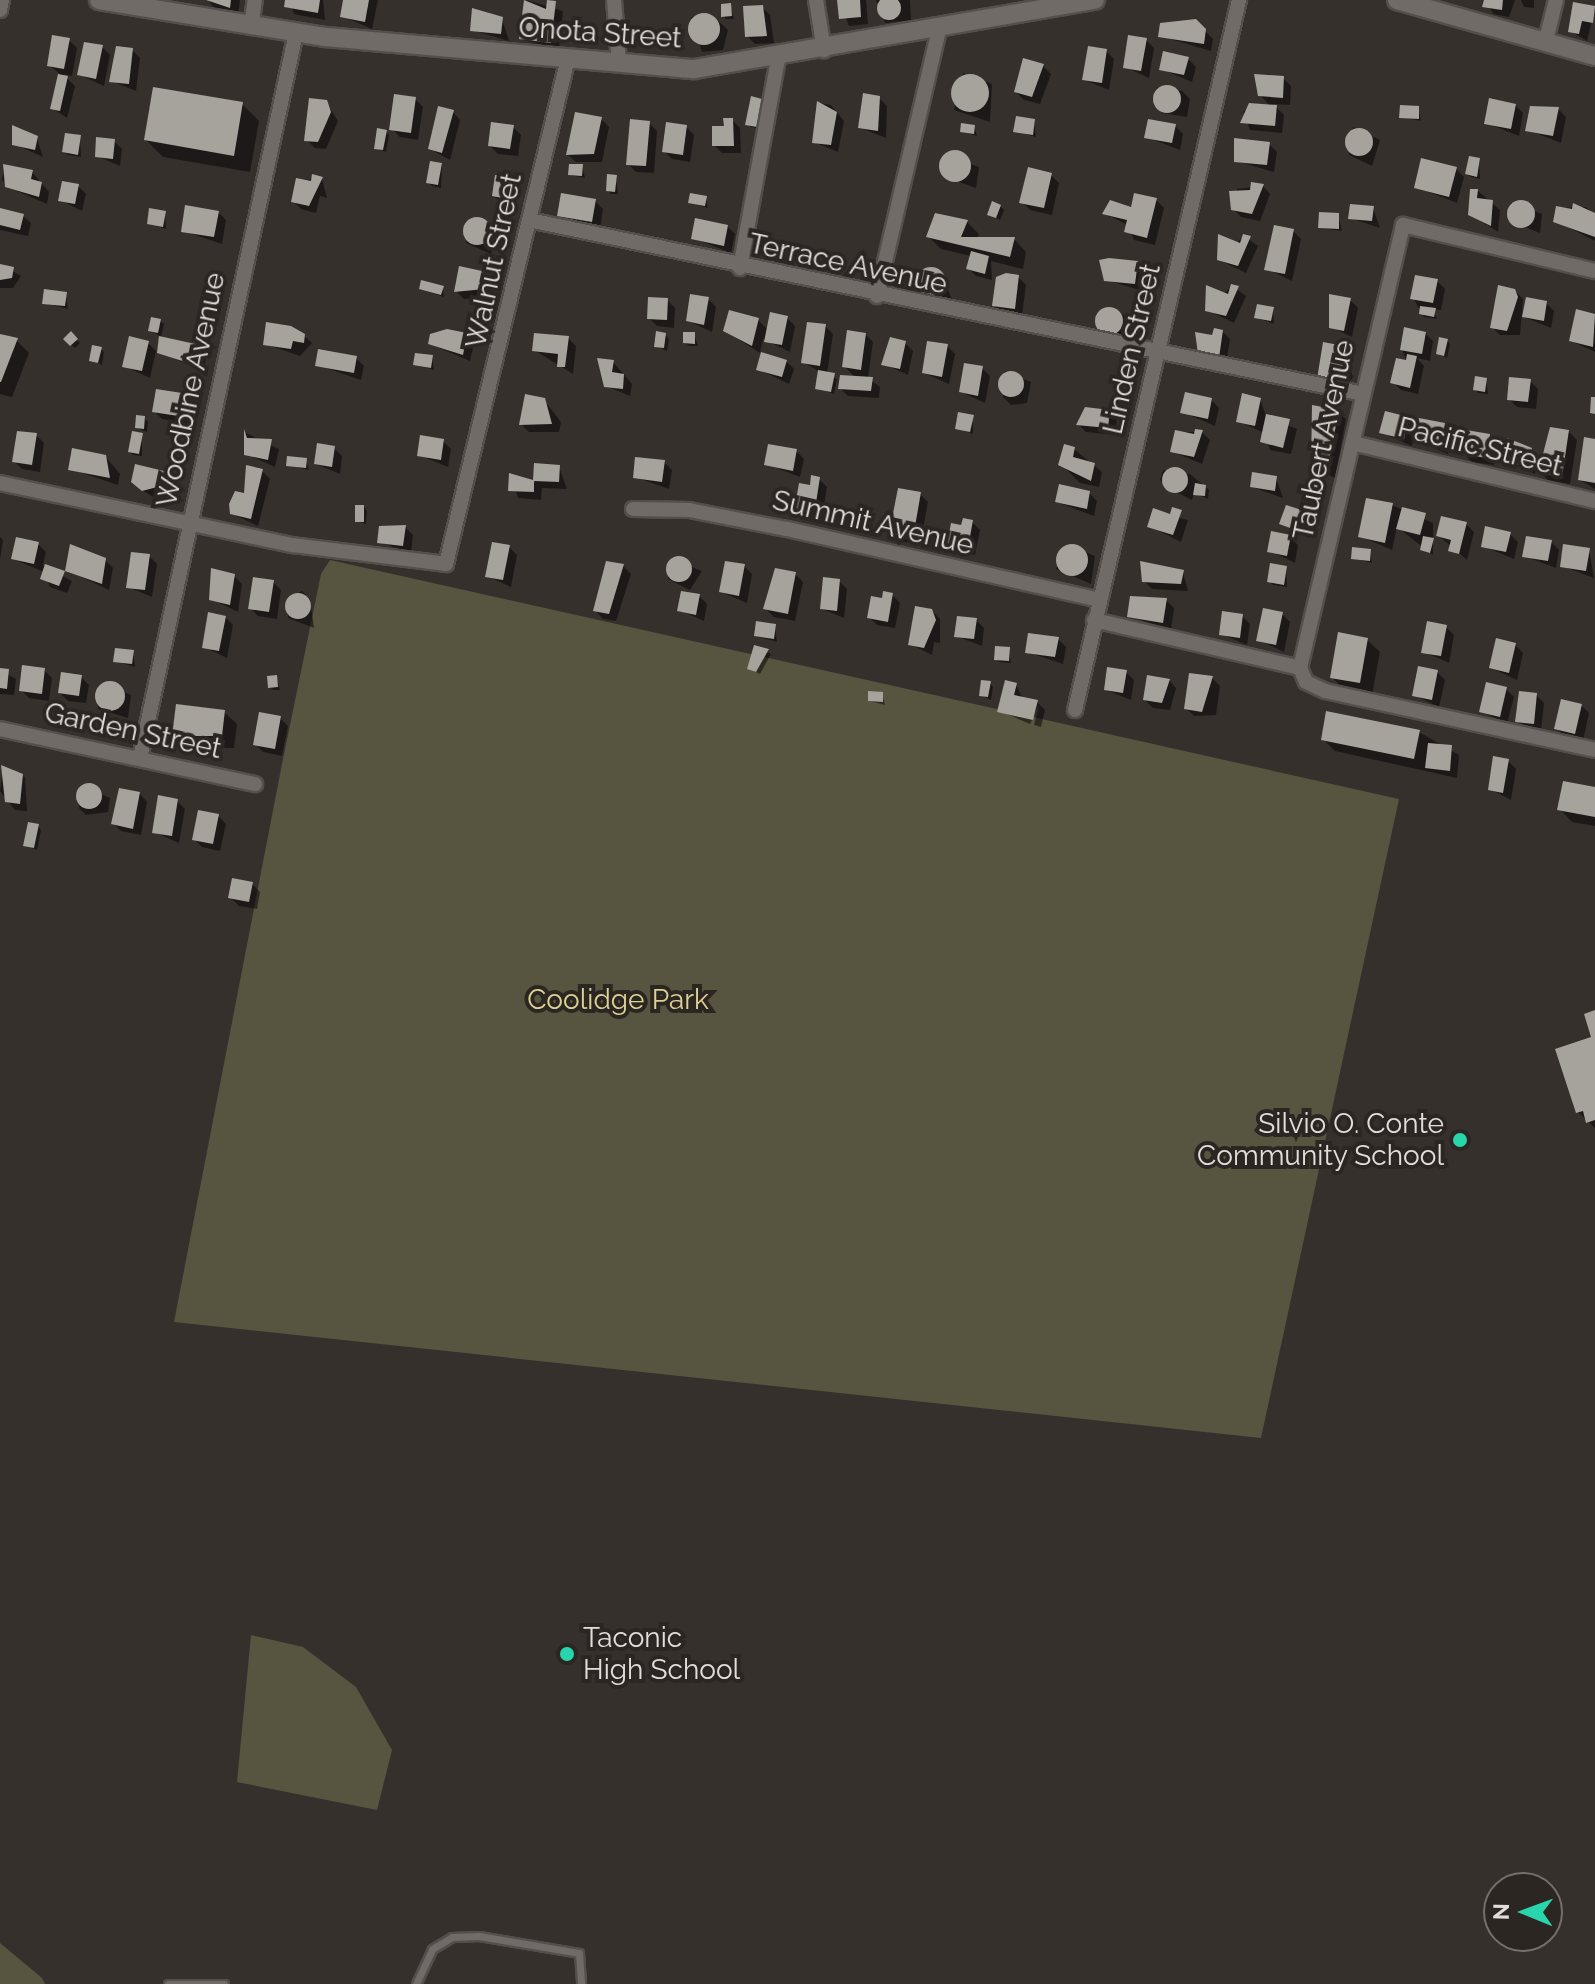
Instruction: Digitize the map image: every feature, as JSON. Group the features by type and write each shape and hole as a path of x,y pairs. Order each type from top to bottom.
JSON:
{"street":[{"path":"0,10 2,0"},
{"name":"Onota Street","path":"99,0 296,33 694,69 778,58 1095,0"},
{"path":"251,27 255,0"},
{"path":"614,0 619,62"},
{"path":"816,0 824,50"},
{"name":"Linden Street","path":"1075,710 1239,0"},
{"path":"1397,0 1595,56"},
{"path":"1546,40 1556,0"},
{"path":"877,296 939,29"},
{"name":"Woodbine Avenue","path":"140,758 296,33"},
{"name":"Walnut Street","path":"189,524 296,545 446,564 470,475 568,58"},
{"path":"740,268 778,58"},
{"name":"Terrace Avenue","path":"529,220 740,268 1156,355 1363,394"},
{"name":"Taubert Avenue","path":"1300,668 1403,225 1595,271"},
{"name":"Pacific Street","path":"1353,443 1595,501"},
{"path":"0,483 189,524"},
{"name":"Summit Avenue","path":"633,509 689,510 787,529 1100,600"},
{"path":"1094,620 1300,668 1306,682 1325,691 1595,750"},
{"name":"Garden Street","path":"0,729 255,784"}],"lane":[{"path":"416,1984 432,1949 452,1937 479,1936 579,1953 581,1984"},
{"path":"168,1984 224,1984"}],"green space":[{"name":"Coolidge Park","path":"330,560 1399,799 1261,1438 174,1322 281,769 321,574"},
{"path":"251,1635 303,1647 356,1687 392,1750 377,1810 237,1782"},
{"path":"0,1943 42,1978 45,1984 0,1984"}],"building":[{"path":"889,-4 900,3 901,8 894,19 889,20 878,13 877,8 884,-3"},
{"path":"206,0 231,0 230,8"},
{"path":"285,0 320,0 318,13 284,7"},
{"path":"343,0 369,0 365,22 340,17"},
{"path":"524,0 546,9 547,0 556,1 551,43 519,39"},
{"path":"837,0 860,0 861,17 839,19"},
{"path":"1484,0 1503,0 1502,10 1482,7"},
{"path":"1573,2 1595,6 1593,23 1582,21 1579,34 1568,32"},
{"path":"731,3 732,16 721,17 721,4"},
{"path":"763,5 767,36 745,37 743,6"},
{"path":"472,8 503,17 501,34 470,31"},
{"path":"704,13 715,18 720,29 715,40 704,45 693,40 688,29 693,18"},
{"path":"1196,19 1206,29 1204,44 1158,37 1160,23"},
{"path":"52,35 70,38 64,69 47,66"},
{"path":"1128,35 1147,38 1141,71 1123,68"},
{"path":"84,42 103,45 96,79 77,75"},
{"path":"116,46 133,48 129,84 109,82"},
{"path":"1088,46 1107,49 1102,83 1082,80"},
{"path":"1163,51 1189,57 1184,75 1159,70"},
{"path":"1023,58 1044,64 1032,97 1014,92"},
{"path":"58,74 68,76 60,111 50,109"},
{"path":"970,74 984,79 989,93 984,107 970,112 956,107 951,93 956,79"},
{"path":"1254,74 1284,76 1283,98 1258,96"},
{"path":"1167,85 1177,89 1181,99 1177,109 1167,113 1157,109 1153,99 1157,89"},
{"path":"153,87 243,102 234,156 144,140"},
{"path":"863,93 880,96 878,131 858,128"},
{"path":"394,94 416,97 411,133 389,130"},
{"path":"751,96 762,99 757,127 745,125"},
{"path":"309,98 327,100 331,112 318,142 304,141"},
{"path":"1489,98 1516,104 1511,129 1484,124"},
{"path":"817,101 837,112 831,145 812,143"},
{"path":"1249,103 1277,105 1275,126 1240,123"},
{"path":"1400,105 1419,106 1419,119 1399,118"},
{"path":"438,106 454,110 442,153 428,149"},
{"path":"1530,106 1559,107 1553,136 1525,131"},
{"path":"575,112 602,117 594,154 566,155"},
{"path":"1016,116 1035,119 1033,135 1013,132"},
{"path":"723,118 733,118 734,146 712,146 712,126 724,126"},
{"path":"630,119 650,121 646,166 626,165"},
{"path":"1148,119 1176,124 1172,143 1144,138"},
{"path":"491,122 514,125 510,149 488,146"},
{"path":"666,122 687,125 683,155 662,152"},
{"path":"961,123 975,125 974,134 960,132"},
{"path":"12,125 38,136 35,150 12,145"},
{"path":"377,128 387,130 383,150 374,149"},
{"path":"1359,128 1369,132 1373,142 1369,152 1359,156 1349,152 1345,142 1349,132"},
{"path":"65,133 81,135 78,155 62,152"},
{"path":"96,137 115,139 113,159 95,157"},
{"path":"1234,138 1270,142 1267,165 1234,162"},
{"path":"955,150 966,155 971,166 966,177 955,182 944,177 939,166 944,155"},
{"path":"1469,156 1480,158 1477,177 1465,174"},
{"path":"1421,158 1457,167 1449,197 1414,188"},
{"path":"430,161 442,163 438,185 426,183"},
{"path":"3,164 33,170 31,179 42,182 39,197 5,187"},
{"path":"569,164 583,164 582,176 568,175"},
{"path":"1028,167 1052,173 1044,208 1019,203"},
{"path":"312,174 323,177 309,206 291,202 296,178 311,181"},
{"path":"607,174 617,175 615,192 606,191"},
{"path":"495,175 511,178 507,199 492,196"},
{"path":"62,181 79,184 75,204 58,201"},
{"path":"1251,182 1264,184 1252,214 1231,210 1229,191 1250,190"},
{"path":"1470,189 1478,189 1477,198 1493,200 1491,226 1468,215"},
{"path":"561,193 596,199 592,222 557,216"},
{"path":"690,193 707,196 705,206 688,203"},
{"path":"1134,193 1157,198 1147,238 1124,232 1127,220 1102,214 1110,200 1131,207"},
{"path":"1521,200 1531,204 1535,214 1531,224 1521,228 1511,224 1507,214 1511,204"},
{"path":"992,201 1001,205 996,218 987,215"},
{"path":"1573,203 1595,213 1595,237 1553,222 1556,206 1572,209"},
{"path":"1350,204 1374,206 1372,221 1348,219"},
{"path":"185,205 219,211 214,237 181,232"},
{"path":"0,208 24,214 20,230 0,225"},
{"path":"149,208 166,211 163,227 147,224"},
{"path":"1319,212 1339,213 1339,229 1318,228"},
{"path":"935,213 968,220 961,237 1015,237 1010,257 926,237"},
{"path":"477,217 487,221 491,231 487,241 477,245 467,241 463,231 467,221"},
{"path":"695,218 728,225 724,246 691,239"},
{"path":"1274,225 1294,229 1285,274 1264,270"},
{"path":"1218,234 1240,243 1243,234 1251,236 1238,266 1217,260"},
{"path":"971,251 989,256 985,274 966,269"},
{"path":"1099,260 1138,261 1135,284 1104,281"},
{"path":"0,264 14,267 12,278 0,280"},
{"path":"459,266 482,271 485,289 454,292"},
{"path":"931,267 942,271 946,282 942,293 931,297 920,293 916,282 920,271"},
{"path":"1006,273 1019,275 1015,309 992,306 996,277"},
{"path":"1415,275 1438,279 1433,303 1410,299"},
{"path":"421,280 444,286 441,295 419,289"},
{"path":"1231,284 1239,286 1226,316 1205,311 1206,285 1228,294"},
{"path":"1498,285 1515,289 1518,297 1507,331 1490,328"},
{"path":"44,289 67,292 65,306 42,304"},
{"path":"690,294 709,297 704,325 686,321"},
{"path":"1329,294 1351,298 1344,331 1329,328"},
{"path":"648,297 668,298 667,320 647,319"},
{"path":"1526,297 1547,301 1544,321 1522,317"},
{"path":"1257,304 1274,307 1271,321 1254,318"},
{"path":"1420,306 1436,308 1434,317 1419,314"},
{"path":"1109,307 1119,311 1123,321 1119,331 1109,335 1099,331 1095,321 1099,311"},
{"path":"1576,309 1595,314 1593,347 1569,341"},
{"path":"729,310 759,318 752,346 723,331"},
{"path":"770,312 788,316 782,345 764,342"},
{"path":"151,317 161,319 158,333 148,331"},
{"path":"266,322 291,326 305,334 304,343 293,341 291,349 263,345"},
{"path":"807,322 826,324 820,366 801,363"},
{"path":"1404,327 1426,332 1422,354 1400,350"},
{"path":"1214,328 1223,330 1219,358 1198,354 1195,332 1212,335"},
{"path":"447,329 467,333 463,355 428,344 430,334"},
{"path":"847,330 866,333 861,370 842,367"},
{"path":"71,331 78,339 70,346 63,339"},
{"path":"656,331 666,333 664,348 654,347"},
{"path":"683,332 695,332 695,344 683,343"},
{"path":"534,333 569,336 565,367 557,367 558,354 532,351"},
{"path":"0,334 18,338 1,382 0,382"},
{"path":"129,336 149,341 142,371 122,367"},
{"path":"159,336 200,345 195,365 157,353"},
{"path":"890,337 906,341 900,369 881,365"},
{"path":"1439,337 1448,339 1444,356 1436,354"},
{"path":"927,341 948,344 942,377 922,373"},
{"path":"1323,342 1344,346 1346,370 1339,369 1337,383 1317,379"},
{"path":"92,345 102,347 98,363 89,361"},
{"path":"318,349 357,356 354,373 315,366"},
{"path":"761,352 787,360 782,377 756,370"},
{"path":"415,353 433,355 431,368 413,365"},
{"path":"1407,354 1417,356 1410,388 1390,383 1396,358 1406,360"},
{"path":"597,358 614,360 612,372 624,374 623,389 604,387"},
{"path":"964,363 983,366 978,396 959,392"},
{"path":"818,370 835,373 831,392 815,389"},
{"path":"1011,371 1020,375 1024,384 1020,393 1011,397 1002,393 998,384 1002,375"},
{"path":"840,375 873,377 871,391 838,389"},
{"path":"1475,376 1487,378 1485,392 1473,390"},
{"path":"1509,377 1531,379 1528,402 1507,400"},
{"path":"156,389 182,393 185,417 152,412"},
{"path":"1185,392 1212,398 1208,419 1180,413"},
{"path":"1242,393 1261,398 1255,426 1236,422"},
{"path":"525,394 545,398 552,424 519,425"},
{"path":"1591,397 1595,397 1595,414 1590,413"},
{"path":"1312,405 1339,410 1327,471 1311,468"},
{"path":"1085,407 1110,410 1108,428 1076,425"},
{"path":"1385,411 1409,417 1404,439 1379,433"},
{"path":"958,412 974,415 970,432 955,429"},
{"path":"1266,414 1290,419 1283,448 1260,442"},
{"path":"136,415 145,416 144,429 135,428"},
{"path":"1419,418 1445,423 1441,447 1415,442"},
{"path":"1550,427 1569,430 1562,477 1538,473"},
{"path":"244,429 247,438 272,439 268,460 244,455"},
{"path":"1195,429 1203,430 1194,457 1170,452 1175,430 1194,434"},
{"path":"1466,430 1490,434 1487,458 1462,454"},
{"path":"17,431 37,433 32,465 12,462"},
{"path":"132,431 143,433 139,454 128,452"},
{"path":"420,435 444,439 441,460 417,456"},
{"path":"1584,437 1595,439 1595,483 1578,480"},
{"path":"1507,438 1532,448 1528,467 1501,461"},
{"path":"317,443 335,446 332,467 314,464"},
{"path":"768,444 797,449 793,471 764,465"},
{"path":"1064,444 1075,447 1073,457 1095,463 1091,481 1058,465"},
{"path":"72,448 106,455 110,478 68,470"},
{"path":"287,456 307,458 306,468 286,466"},
{"path":"635,457 665,460 662,482 633,478"},
{"path":"534,463 560,465 559,482 534,481 534,492 508,491 509,473 533,480"},
{"path":"135,464 168,472 165,485 142,491 131,482"},
{"path":"246,465 263,469 251,519 230,514 229,504 235,491 244,493"},
{"path":"1175,467 1184,471 1188,480 1184,489 1175,493 1166,489 1162,480 1166,471"},
{"path":"1252,472 1277,476 1275,491 1250,487"},
{"path":"811,475 820,477 814,516 794,512 799,483 810,485"},
{"path":"1195,483 1206,485 1205,496 1193,495"},
{"path":"1306,483 1322,485 1321,497 1304,494"},
{"path":"1059,484 1090,491 1087,509 1055,502"},
{"path":"898,488 921,492 913,538 889,534"},
{"path":"1366,498 1393,503 1385,543 1358,537"},
{"path":"355,505 364,505 364,522 355,522"},
{"path":"1286,505 1308,512 1301,532 1279,524"},
{"path":"1172,507 1182,510 1173,535 1147,527 1153,508 1170,514"},
{"path":"1402,507 1426,513 1420,535 1396,529"},
{"path":"1441,516 1467,522 1459,554 1448,551 1451,540 1436,536"},
{"path":"963,518 973,520 968,548 947,545 951,523 961,525"},
{"path":"406,525 403,546 377,543 379,526"},
{"path":"1485,526 1511,532 1506,552 1481,547"},
{"path":"1271,531 1291,535 1287,556 1267,552"},
{"path":"1423,536 1434,538 1430,553 1420,550"},
{"path":"1526,536 1552,540 1548,561 1522,557"},
{"path":"16,537 39,542 34,564 11,559"},
{"path":"492,542 510,545 503,580 485,577"},
{"path":"70,544 106,558 102,584 65,571"},
{"path":"1072,544 1084,548 1088,560 1084,572 1072,576 1060,572 1056,560 1060,548"},
{"path":"1563,544 1590,548 1586,571 1560,567"},
{"path":"1352,547 1371,549 1370,561 1351,559"},
{"path":"131,552 150,554 145,590 126,588"},
{"path":"679,556 688,560 692,569 688,578 679,582 670,578 666,569 670,560"},
{"path":"606,561 624,564 609,614 593,611"},
{"path":"725,561 745,564 739,596 719,592"},
{"path":"1140,561 1184,570 1181,584 1142,582"},
{"path":"1270,563 1287,566 1284,585 1267,582"},
{"path":"45,564 65,571 59,586 40,579"},
{"path":"211,568 235,574 230,605 209,600"},
{"path":"775,568 796,572 788,614 763,609"},
{"path":"253,577 274,580 269,612 248,609"},
{"path":"823,577 840,579 837,611 820,609"},
{"path":"681,591 700,594 696,615 677,611"},
{"path":"883,591 893,593 888,622 867,618 871,596 882,598"},
{"path":"298,593 307,597 311,606 307,615 298,619 289,615 285,606 289,597"},
{"path":"1130,596 1167,598 1163,623 1127,617"},
{"path":"915,606 932,609 936,620 924,648 908,645"},
{"path":"1263,608 1283,612 1276,645 1256,641"},
{"path":"1222,611 1243,614 1240,638 1219,635"},
{"path":"208,612 226,616 219,651 202,648"},
{"path":"957,616 977,618 974,639 954,637"},
{"path":"756,621 776,624 774,639 754,636"},
{"path":"1427,621 1447,625 1441,656 1421,653"},
{"path":"1338,632 1368,638 1360,683 1330,678"},
{"path":"1028,633 1059,637 1055,657 1025,653"},
{"path":"1496,638 1516,643 1509,673 1489,668"},
{"path":"754,645 769,649 756,672 747,669"},
{"path":"995,646 1010,647 1009,661 994,660"},
{"path":"115,648 134,650 132,664 113,662"},
{"path":"22,665 45,668 42,694 19,691"},
{"path":"1418,666 1438,670 1432,700 1412,696"},
{"path":"1107,667 1127,670 1123,693 1104,690"},
{"path":"0,668 9,669 7,689 0,688"},
{"path":"61,672 82,675 79,696 58,693"},
{"path":"1189,673 1213,676 1202,712 1184,709"},
{"path":"277,675 278,687 268,688 267,676"},
{"path":"1147,675 1170,679 1162,703 1143,700"},
{"path":"981,680 991,681 988,697 979,696"},
{"path":"1005,680 1017,683 1014,695 1038,700 1033,720 997,712"},
{"path":"110,681 121,685 125,696 121,707 110,711 99,707 95,696 99,685"},
{"path":"1486,682 1507,687 1500,717 1479,712"},
{"path":"868,691 883,692 883,702 868,701"},
{"path":"1519,691 1537,693 1534,724 1515,722"},
{"path":"1561,699 1582,704 1575,734 1554,729"},
{"path":"176,704 225,710 222,736 172,736"},
{"path":"1326,711 1420,730 1414,759 1321,740"},
{"path":"259,712 281,716 275,749 253,745"},
{"path":"1428,743 1452,745 1450,771 1425,768"},
{"path":"1493,756 1509,759 1503,793 1488,790"},
{"path":"1,765 23,774 20,804 5,802"},
{"path":"1563,781 1595,787 1595,817 1557,810"},
{"path":"89,783 98,787 102,796 98,805 89,809 80,805 76,796 80,787"},
{"path":"119,788 140,792 133,829 111,824"},
{"path":"158,795 178,799 172,836 152,833"},
{"path":"198,810 219,814 213,844 192,840"},
{"path":"28,822 39,824 34,848 23,846"},
{"path":"232,878 253,882 249,902 228,898"},
{"path":"1595,1010 1595,1120 1586,1123 1583,1111 1576,1113 1555,1049 1591,1037 1584,1014"}],"place":[{"name":"Silvio O. Conte Community School","path":"1460,1140"},
{"name":"Taconic High School","path":"567,1654"}]}
